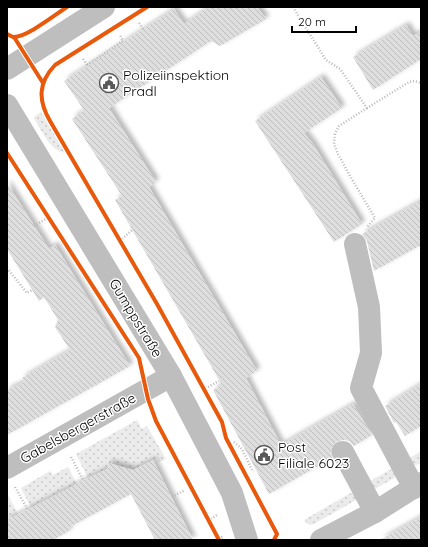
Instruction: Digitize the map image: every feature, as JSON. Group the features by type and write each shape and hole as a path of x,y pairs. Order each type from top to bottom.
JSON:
{"street":[{"path":"7,69 104,7"},
{"name":"Gumppstraße","path":"7,105 171,376 232,493 247,540"},
{"path":"321,540 375,512 417,486 361,388 371,353 369,307 360,237"},
{"name":"Gabelsbergerstraße","path":"7,468 171,376"},
{"path":"343,452 375,512"}],"path":[{"path":"293,7 326,60 340,69 367,108"},
{"path":"138,23 143,29"},
{"path":"84,59 88,65 123,41 120,35"},
{"path":"360,237 375,218 338,154 334,139 339,126 409,82 414,81 421,84"},
{"path":"45,211 53,223"},
{"path":"122,239 132,230"},
{"path":"116,234 123,245"},
{"path":"7,268 27,293 32,290"},
{"path":"208,387 219,381"},
{"path":"234,442 245,453 253,472"},
{"path":"71,458 83,480"},
{"path":"17,490 28,510"},
{"path":"172,497 185,490"},
{"path":"206,515 212,527"},
{"path":"215,533 219,540"}],"shaded area":[{"path":"41,112 65,153 59,151 50,144 43,134 34,118"},
{"path":"137,420 142,429 147,426 166,459 159,462 157,458 122,476 124,468 109,463 107,469 88,478 76,454"},
{"path":"421,451 421,463 415,465 405,461"},
{"path":"68,467 77,484 31,508 21,488 50,471 53,475"},
{"path":"395,467 396,477 375,489 368,482"},
{"path":"359,488 360,498 312,525 308,524 304,520"},
{"path":"8,495 18,514 7,520 7,496"}],"building":[{"path":"209,7 257,7 266,19 220,46 211,41 109,108 156,182 149,187 257,371 246,378 281,445 353,404 372,435 354,446 349,441 337,441 333,445 331,451 332,458 269,494 213,390 222,385 115,200 122,196 72,119 84,110 64,81 174,9 184,24"},
{"path":"406,25 413,36 421,32 421,59 373,90 353,57"},
{"path":"321,77 342,108 304,133 313,144 362,224 334,242 255,121"},
{"path":"7,183 49,249 55,245 130,366 7,435 7,390 24,382 22,378 70,350 55,327 58,320 44,297 39,301 7,249"},
{"path":"421,201 421,245 374,271 367,241 362,234"},
{"path":"421,384 421,426 405,436 396,422 394,423 385,406"},
{"path":"153,460 193,540 155,540 131,494 68,528 69,531 53,540 7,540 7,520 107,469 109,463 133,470"},
{"path":"421,517 421,540 380,540"}],"cycle path":[{"path":"7,34 13,37 25,34 67,7"},
{"path":"147,7 55,65 45,78 42,92 43,106 50,121 157,304 222,422 226,438 277,534 274,540"},
{"path":"14,37 43,83"},
{"path":"7,153 139,358 148,399 156,421 219,540"}],"place":[{"name":"Polizeiinspektion Pradl","path":"109,83"},
{"name":"Post Filiale 6023","path":"264,455"}]}
